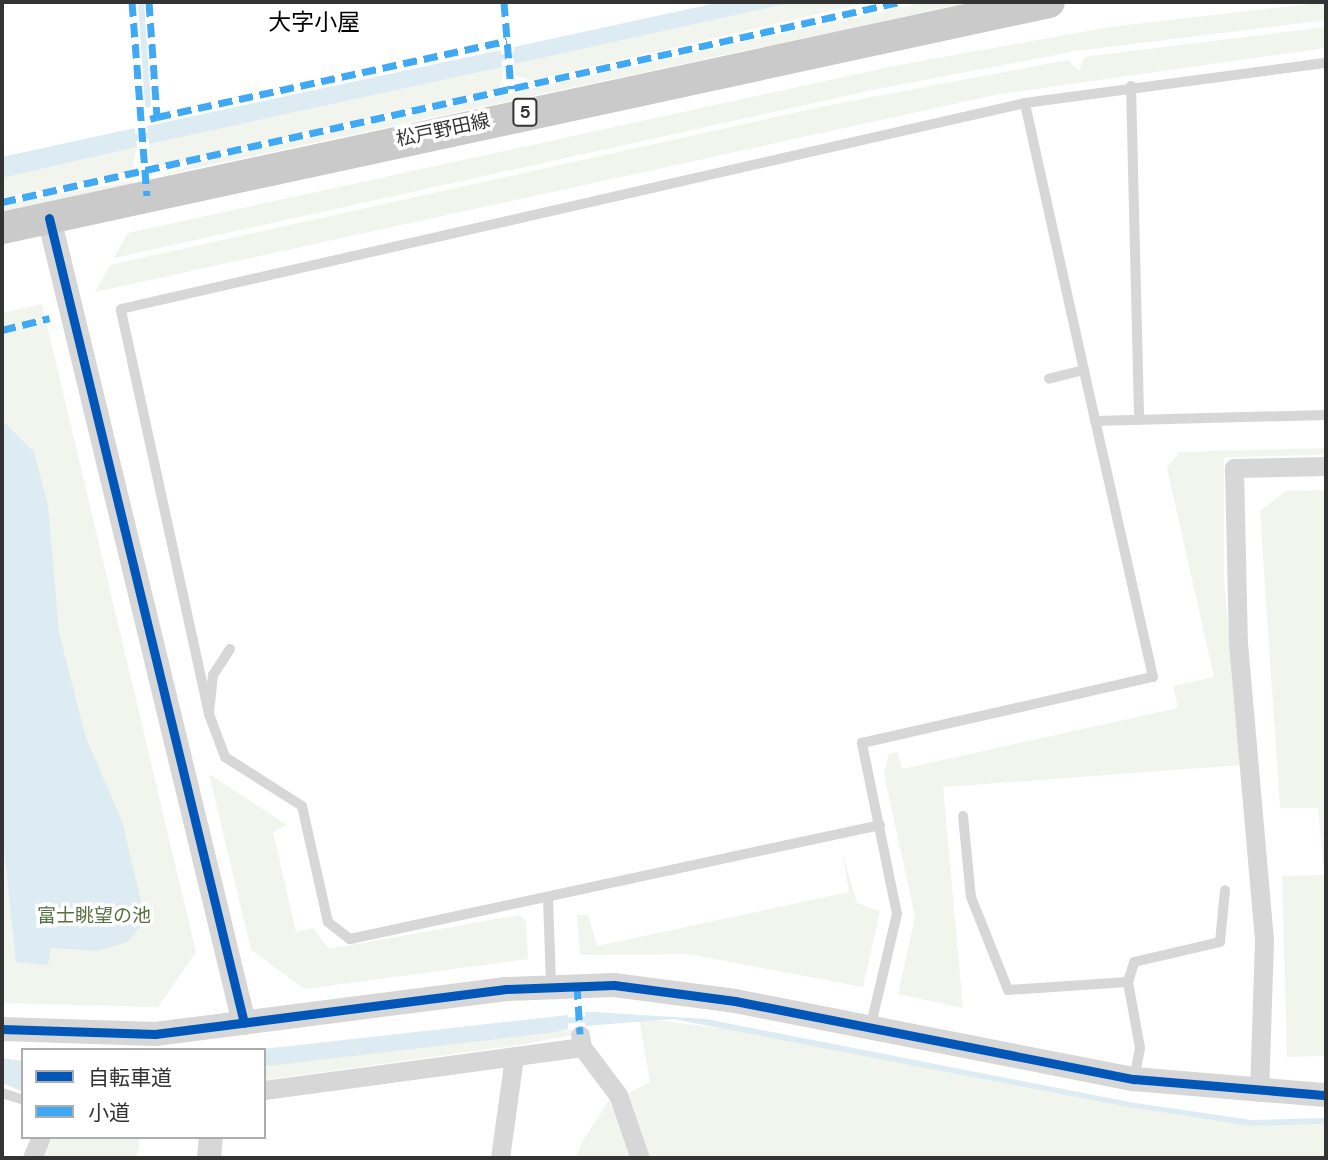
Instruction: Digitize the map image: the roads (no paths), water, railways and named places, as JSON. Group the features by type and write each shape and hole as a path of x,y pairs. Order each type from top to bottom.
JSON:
{"main road":[{"name":"松戸野田線","path":"2,228 1049,2"}],"street":[{"path":"49,218 244,1023"},
{"path":"1259,1093 1264,940 1238,645 1234,468 1326,466"},
{"path":"2,1029 50,1042 155,1034 551,986 673,991 1134,1079 1259,1093 1326,1095"},
{"path":"266,1090 514,1057 581,1041 618,1095 640,1158"},
{"path":"499,1158 514,1057"},
{"path":"32,1158 40,1139"},
{"path":"209,1158 211,1139"}],"lane":[{"path":"880,825 349,939 328,922 302,806 225,757 209,714 121,309 1025,103 1131,86 1326,62"},
{"path":"1131,86 1139,420"},
{"path":"870,1029 897,914 862,743 1153,677 1025,103"},
{"path":"1049,379 1084,370"},
{"path":"1095,421 1326,415"},
{"path":"209,714 213,675 230,649"},
{"path":"963,816 971,897 1009,990 1128,982"},
{"path":"1134,1079 1140,1048 1128,982 1134,962 1220,942 1226,890"},
{"path":"548,898 551,986"},
{"path":"2,1093 21,1099"}],"waterway":[{"path":"141,2 148,105"},
{"path":"496,59 520,54"},
{"path":"130,139 154,134"},
{"path":"561,1021 592,1019"}],"district":[{"name":"大字小屋","path":"314,22"}],"park label":[{"name":"富士眺望の池","path":"94,916"}]}
